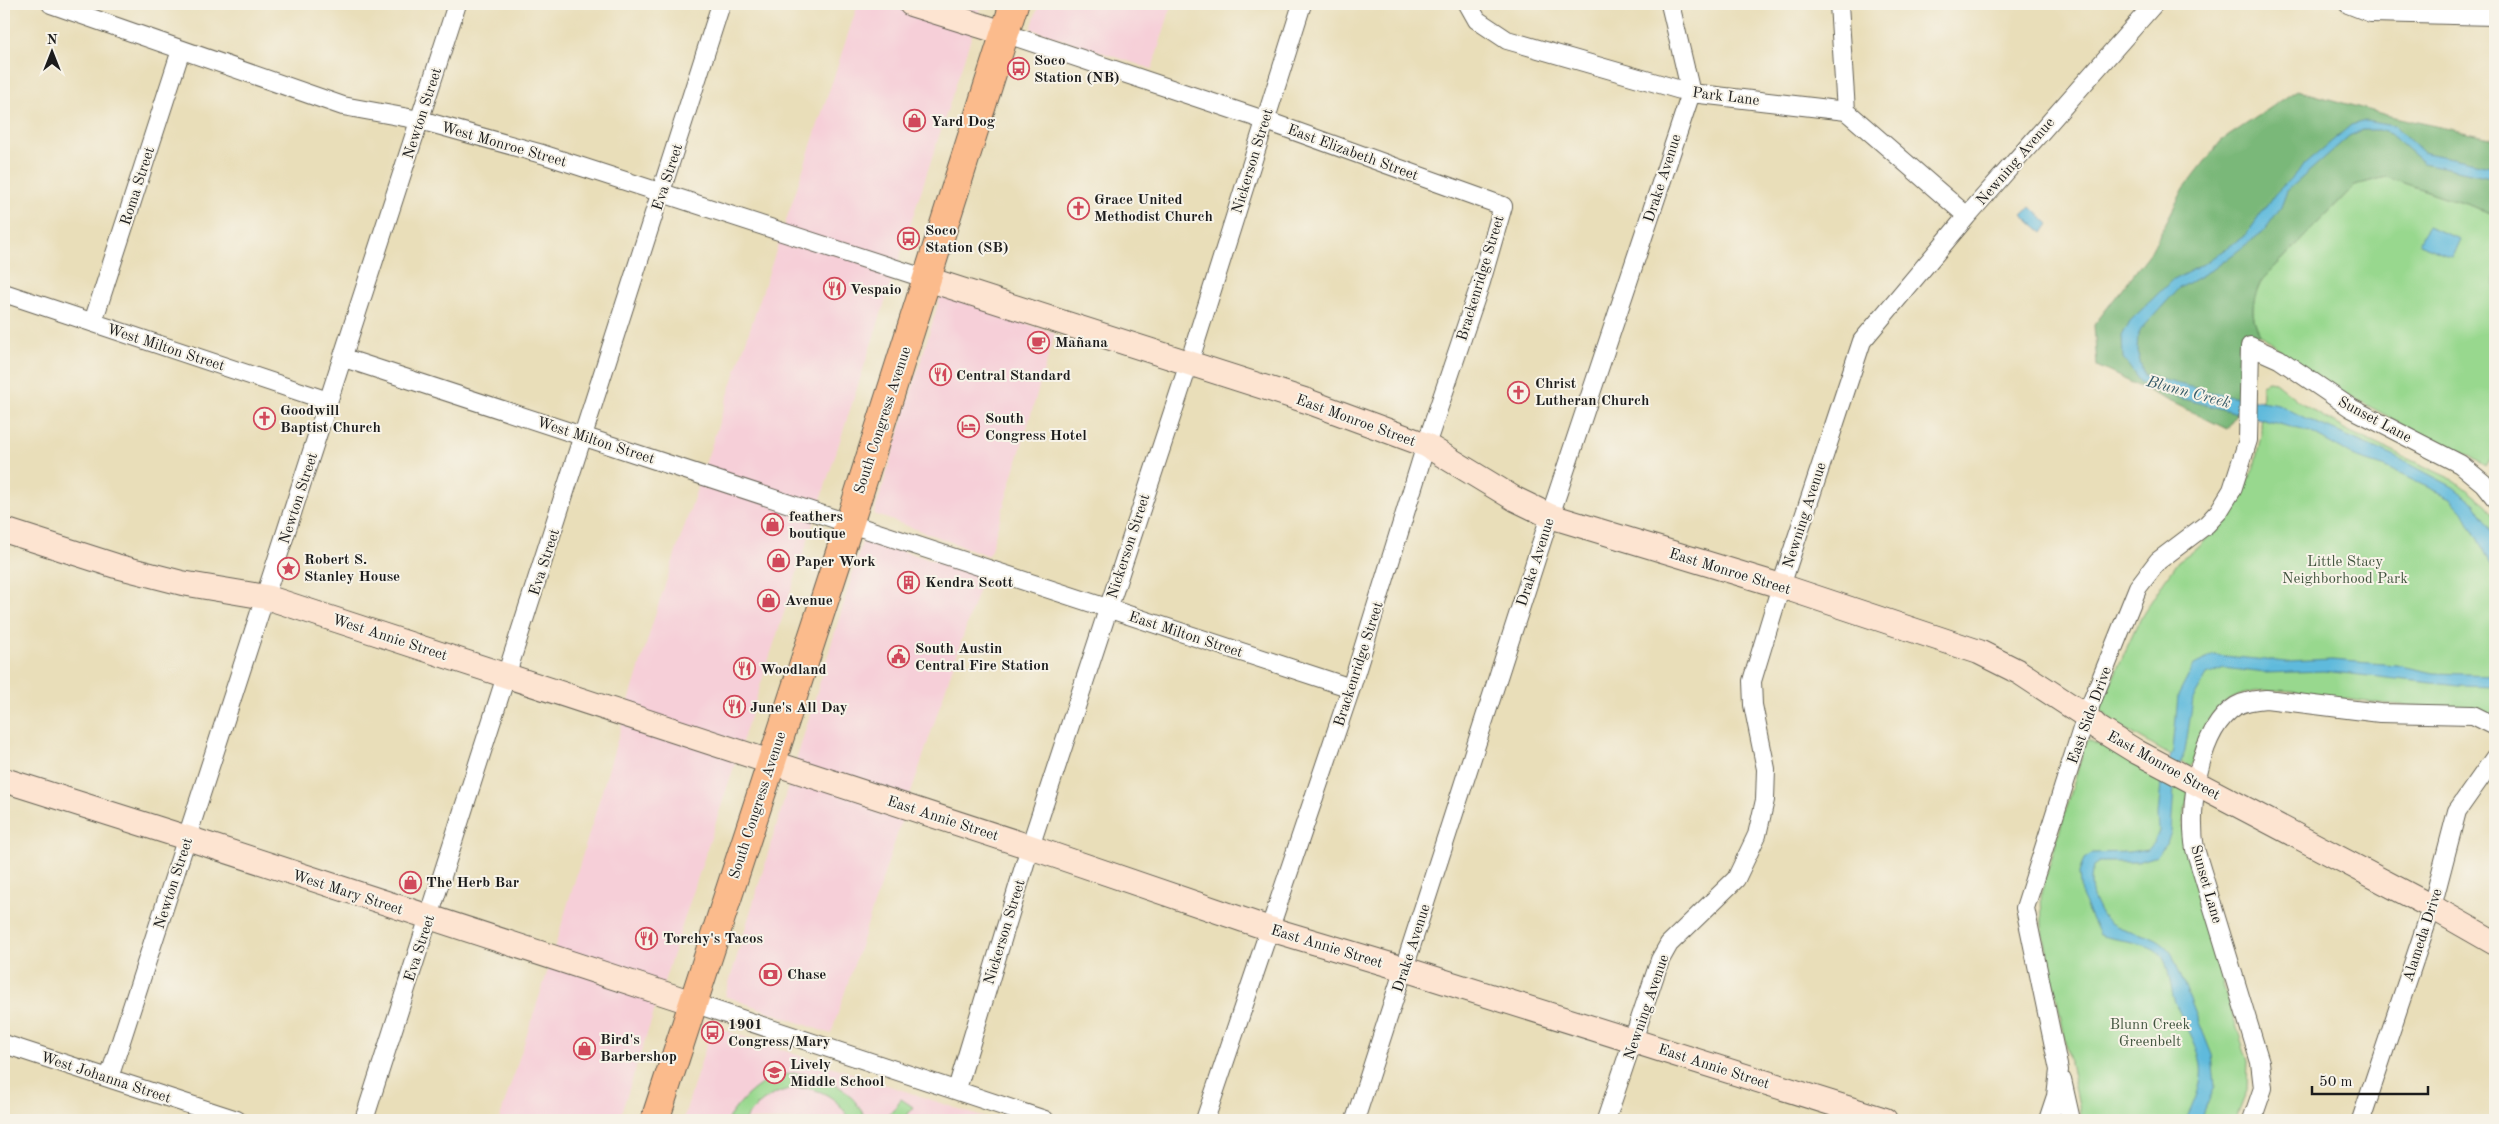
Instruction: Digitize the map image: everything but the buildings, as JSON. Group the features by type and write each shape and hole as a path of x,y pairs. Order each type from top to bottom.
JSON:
{"main road":[{"name":"South Congress Avenue","path":"654,1120 928,279 1014,4"}],"street":[{"name":"West Monroe Street","path":"51,4 343,106 420,120 542,154 928,279"},
{"name":"Newton Street","path":"109,1078 266,597 328,400 344,358 457,4"},
{"name":"Eva Street","path":"364,1120 585,436 722,4"},
{"path":"911,4 1004,34"},
{"name":"Nickerson Street","path":"957,1089 1030,847 1189,363 1302,4"},
{"name":"Park Lane","path":"1468,4 1477,20 1507,40 1690,93 1846,111"},
{"path":"1670,4 1690,93"},
{"path":"1839,4 1846,111 1966,216"},
{"name":"Newning Avenue","path":"1606,1120 1660,960 1668,944 1736,879 1757,835 1765,800 1766,769 1753,705 1752,681 1781,586 1862,341 1966,216 2154,4"},
{"path":"2348,4 2371,13 2495,16"},
{"name":"East Elizabeth Street","path":"1004,34 1264,120 1503,206"},
{"name":"Roma Street","path":"93,322 181,50"},
{"name":"Drake Avenue","path":"1355,1120 1550,516 1690,93"},
{"name":"Brackenridge Street","path":"1204,1120 1351,688 1426,445 1481,282 1503,206"},
{"name":"East Monroe Street","path":"928,279 1307,401 1426,445 1516,499 1550,516 1781,586 1979,652 2005,663 2086,716 2098,728 2137,752 2432,907 2495,943"},
{"name":"West Milton Street","path":"4,293 328,400"},
{"name":"East Side Drive","path":"2048,1120 2056,1096 2059,1070 2026,908 2086,716 2138,588 2158,560 2207,524 2219,511 2232,490 2248,440 2251,399 2250,346"},
{"name":"Sunset Lane","path":"2250,346 2279,359 2351,408 2460,464 2483,483 2495,498"},
{"name":"West Milton Street","path":"344,358 849,523"},
{"name":"East Milton Street","path":"849,523 1351,688"},
{"name":"West Annie Street","path":"4,530 116,566 173,581 266,597 772,761"},
{"name":"Sunset Lane","path":"2252,1120 2263,1088 2260,1062 2195,849 2192,816 2192,780 2216,728 2226,714 2247,701 2288,700 2380,713 2473,715 2495,726"},
{"name":"Alameda Drive","path":"2360,1120 2432,907 2457,811 2495,757"},
{"name":"East Annie Street","path":"772,761 1270,929 1634,1040 1885,1120"},
{"name":"West Mary Street","path":"4,780 428,918 548,955 693,1004"},
{"path":"693,1004 828,1050 957,1089 1045,1120"},
{"name":"West Johanna Street","path":"4,1044 237,1120"},
{"path":"2059,1070 2071,1120"}],"shaded area":[{"path":"858,4 982,4 619,1120 499,1120 546,976 656,612"},
{"path":"1039,4 1172,4 1152,69 1031,29"},
{"name":"South Congress Hotel","path":"941,294 1055,333 989,556 874,514"},
{"path":"863,539 983,576 831,1034 725,996"},
{"name":"Lively Middle School","path":"712,1026 991,1120 683,1120"}],"green space":[{"path":"2297,90 2390,116 2495,139 2495,214 2386,177 2355,185 2262,280 2253,307 2254,320 2260,334 2240,340 2241,405 2227,429 2097,366 2094,325 2150,253 2184,188 2221,141"},
{"path":"2386,177 2495,214 2495,451 2486,466 2457,448 2426,437 2313,376 2260,334 2254,320 2254,300 2262,280 2355,185"},
{"name":"Little Stacy Neighborhood Park","path":"2268,381 2275,382 2302,404 2346,430 2456,481 2487,506 2495,517 2495,716 2447,708 2367,702 2312,693 2259,691 2237,697 2217,710 2202,731 2193,764 2190,767 2113,722 2101,710 2102,702 2140,619 2164,581 2178,561 2200,546 2226,517 2243,490 2254,468 2261,435 2262,384"},
{"name":"Blunn Creek Greenbelt","path":"2087,739 2189,791 2182,827 2227,998 2248,1061 2247,1090 2235,1120 2082,1120 2042,927 2041,893"},
{"path":"795,1073 818,1077 838,1086 854,1100 866,1120 850,1120 840,1105 827,1095 813,1090 798,1088 783,1091 769,1097 756,1107 745,1120 727,1120 741,1102 756,1088 773,1078"},
{"path":"901,1099 913,1107 904,1120 886,1120"}],"water":[{"name":"Blunn Creek","path":"2365,121 2395,126 2422,152 2495,167 2495,178 2423,163 2390,134 2379,130 2363,130 2349,136 2287,191 2281,207 2264,231 2215,268 2178,289 2138,333 2137,351 2144,375 2210,392 2278,404 2305,418 2398,458 2453,487 2475,504 2490,528 2495,539 2495,571 2463,512 2450,498 2383,466 2355,457 2310,432 2172,396 2140,382 2123,358 2122,336 2130,321 2171,281 2200,266 2246,235 2275,194 2305,164 2351,125"},
{"path":"2031,207 2049,224 2043,233 2022,215"},
{"path":"2427,226 2460,239 2452,257 2419,244"},
{"path":"2214,655 2287,662 2331,660 2397,665 2434,673 2495,675 2495,687 2459,686 2324,671 2265,673 2224,668 2207,675 2193,699 2185,751 2174,788 2171,831 2167,844 2157,856 2138,862 2099,862 2093,866 2091,881 2094,899 2104,918 2120,928 2156,940 2172,954 2212,1055 2215,1085 2201,1120 2186,1120 2199,1088 2201,1067 2192,1038 2175,1002 2165,962 2158,952 2146,946 2099,935 2081,896 2079,873 2084,859 2093,853 2129,852 2147,849 2154,843 2159,831 2158,816 2161,782 2173,750 2178,696 2194,665"}],"place":[{"name":"Soco Station (NB)","path":"1018,69"},
{"name":"Yard Dog","path":"915,121"},
{"name":"Grace United Methodist Church","path":"1078,208"},
{"name":"Soco Station (SB)","path":"909,239"},
{"name":"Vespaio","path":"834,289"},
{"name":"Mañana","path":"1039,342"},
{"name":"Central Standard","path":"940,375"},
{"name":"Christ Lutheran Church","path":"1519,392"},
{"name":"Goodwill Baptist Church","path":"264,419"},
{"name":"South Congress Hotel","path":"969,427"},
{"name":"feathers boutique","path":"773,525"},
{"name":"Paper Work","path":"779,561"},
{"name":"Robert S. Stanley House","path":"288,568"},
{"name":"Kendra Scott","path":"909,582"},
{"name":"Avenue","path":"769,600"},
{"name":"South Austin Central Fire Station","path":"899,657"},
{"name":"Woodland","path":"744,669"},
{"name":"June's All Day","path":"734,707"},
{"name":"The Herb Bar","path":"410,882"},
{"name":"Torchy's Tacos","path":"647,938"},
{"name":"Chase","path":"771,974"},
{"name":"1901 Congress/Mary","path":"712,1033"},
{"name":"Bird's Barbershop","path":"584,1048"},
{"name":"Lively Middle School","path":"774,1073"}]}
